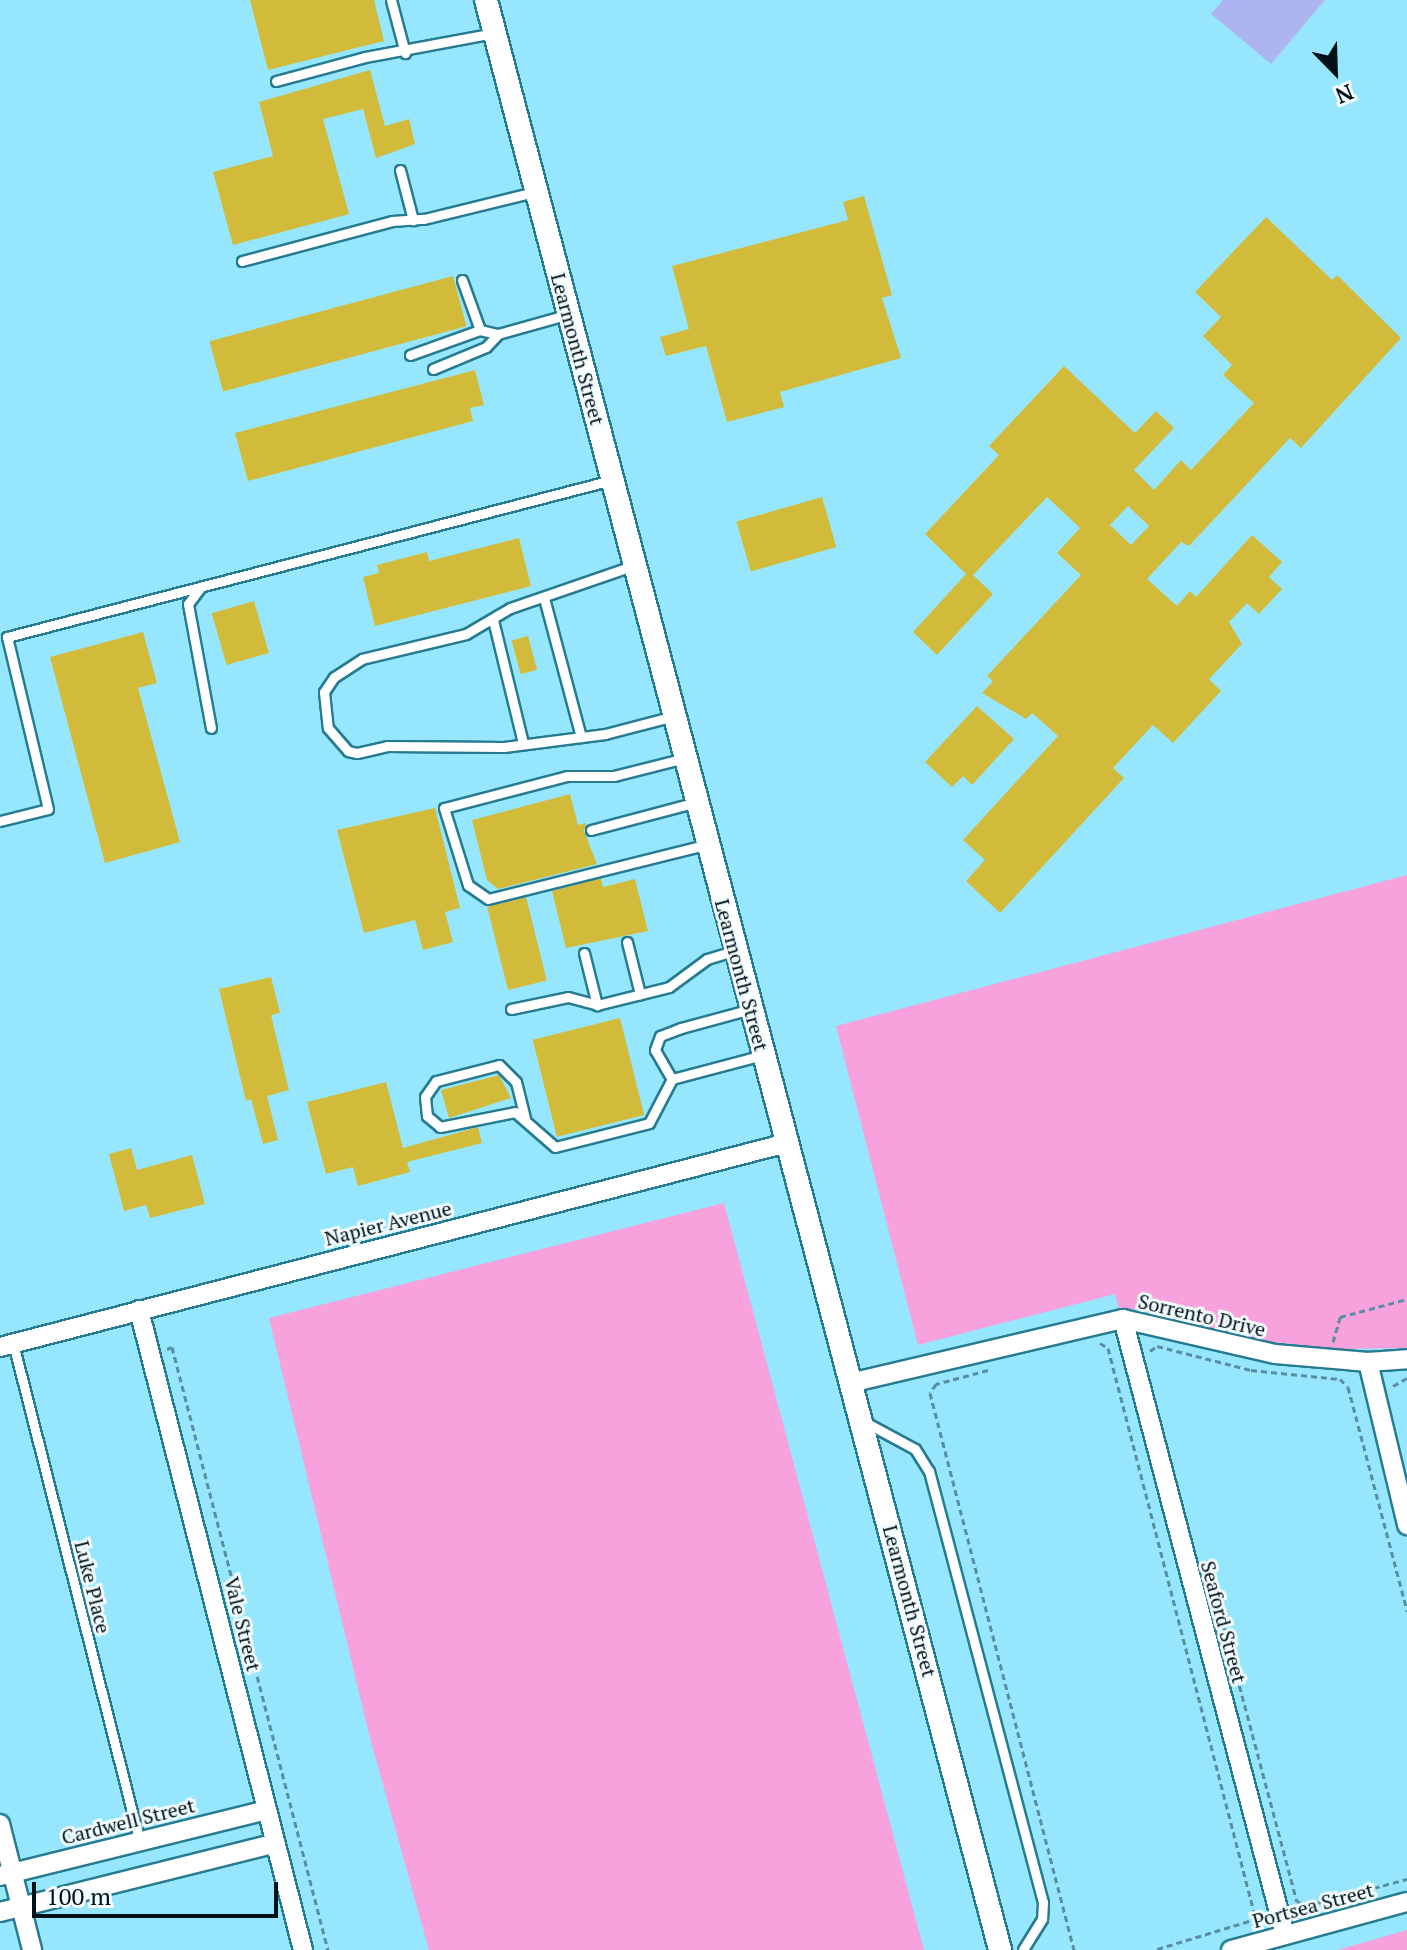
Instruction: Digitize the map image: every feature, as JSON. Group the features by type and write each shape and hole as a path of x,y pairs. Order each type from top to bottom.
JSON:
{"street":[{"name":"Learmonth Street","path":"486,0 1000,1950"},
{"name":"Napier Avenue","path":"6,1345 787,1143"},
{"name":"Vale Street","path":"139,1310 303,1950"},
{"name":"Sorrento Drive","path":"850,1383 1123,1319 1258,1351 1368,1362 1407,1359"},
{"name":"Seaford Street","path":"1123,1319 1285,1935"},
{"path":"1368,1362 1407,1525"},
{"name":"Cardwell Street","path":"6,1874 267,1810"},
{"path":"0,1824 6,1874 21,1907 32,1950"},
{"path":"0,1912 276,1843"},
{"name":"Portsea Street","path":"1231,1950 1407,1902"}],"lane":[{"path":"391,0 405,53"},
{"path":"276,81 365,57 405,53 495,33"},
{"path":"400,170 413,220"},
{"path":"242,261 536,191"},
{"path":"462,280 480,330"},
{"path":"410,355 480,330 498,334 569,314"},
{"path":"433,369 486,347 498,334"},
{"path":"0,821 48,809 7,637 612,480"},
{"path":"635,565 510,608 493,620 441,642 362,659 334,677 324,692 323,710 328,728 348,751 357,753 387,746 523,743 581,737 674,716"},
{"path":"203,586 188,604 211,728"},
{"path":"544,598 581,737"},
{"path":"493,620 523,743"},
{"path":"685,758 614,776 567,776 444,808 468,885 488,899 708,844"},
{"path":"591,830 697,802"},
{"path":"627,942 640,994"},
{"path":"511,1009 568,997 597,1005 669,987 707,959 736,950"},
{"path":"584,953 597,1005"},
{"path":"672,1079 655,1050 660,1036 751,1009"},
{"path":"525,1118 515,1112 440,1127 427,1116 425,1097 436,1081 499,1065 516,1082 525,1118 532,1132 555,1147 649,1123 672,1079 763,1055"},
{"name":"Luke Place","path":"6,1345 139,1839"},
{"path":"863,1421 915,1449 928,1465 1043,1902 1042,1919 1023,1950"}],"path":[{"path":"1333,1360 1334,1328 1340,1317 1407,1299"},
{"path":"1151,1355 1157,1346 1237,1367 1340,1379 1348,1387 1407,1611"},
{"path":"150,1353 172,1347 328,1950"},
{"path":"1108,1348 1254,1912 1249,1921 1154,1950"},
{"path":"1398,1379 1407,1378"},
{"path":"930,1393 1074,1950"},
{"path":"1203,1551 1297,1901 1306,1906 1407,1879"}],"shaded area":[{"path":"1407,875 1407,1348 1339,1349 1261,1341 1137,1309 1119,1309 1115,1294 918,1345 836,1026"},
{"path":"724,1203 924,1950 429,1950 369,1734 269,1318"},
{"path":"1407,1930 1407,1950 1337,1950"}],"water":[{"path":"1223,0 1325,0 1271,64 1211,14"}],"building":[{"path":"250,0 374,0 384,41 268,70"},
{"path":"370,70 385,126 409,119 415,144 376,158 363,109 323,119 349,214 233,245 213,172 273,156 259,102"},
{"path":"864,196 892,295 882,298 901,358 780,392 784,407 727,422 706,346 666,356 660,337 689,329 672,266 848,220 843,202"},
{"path":"1266,217 1332,280 1337,275 1401,338 1301,448 1290,438 1189,546 1181,542 1147,579 1177,606 1190,591 1196,597 1252,535 1282,562 1269,577 1282,589 1259,614 1247,603 1229,622 1242,644 1209,679 1221,691 1173,743 1153,725 1113,768 1124,778 1000,913 966,881 985,860 963,840 1058,736 1032,713 1026,719 982,693 993,681 987,676 1081,575 1057,553 1080,528 1047,497 973,575 993,594 937,655 913,632 966,574 925,534 999,455 989,446 1064,366 1135,433 1156,411 1174,428 1134,470 1154,490 1181,460 1191,470 1254,403 1223,375 1232,365 1203,336 1221,317 1195,292","holes":["1128,506 1149,526 1131,545 1110,525"]},
{"path":"453,276 466,326 223,391 210,341"},
{"path":"475,370 484,405 470,408 473,421 248,481 235,433"},
{"path":"822,497 836,547 751,572 736,522"},
{"path":"519,538 531,586 375,626 363,577 379,573 377,565 427,552 429,561"},
{"path":"254,601 269,653 227,665 212,613"},
{"path":"143,632 157,683 138,688 180,842 105,863 50,657"},
{"path":"528,636 537,670 521,674 512,640"},
{"path":"977,706 1014,739 972,785 963,776 952,787 925,762"},
{"path":"570,794 578,825 586,823 584,831 597,864 498,889 487,880 472,820"},
{"path":"435,808 460,908 445,912 453,942 423,950 415,920 364,933 337,830"},
{"path":"601,878 603,887 635,879 648,931 566,948 552,891"},
{"path":"526,897 547,980 508,990 487,907"},
{"path":"271,977 280,1013 271,1015 289,1090 267,1096 278,1140 263,1144 251,1099 246,1101 219,989"},
{"path":"620,1018 644,1115 557,1137 533,1040"},
{"path":"499,1075 511,1098 449,1118 441,1090"},
{"path":"386,1082 403,1148 478,1127 482,1143 407,1162 410,1172 358,1186 353,1167 326,1174 307,1102"},
{"path":"131,1148 137,1170 192,1155 205,1204 150,1218 146,1205 124,1211 109,1154"}]}
